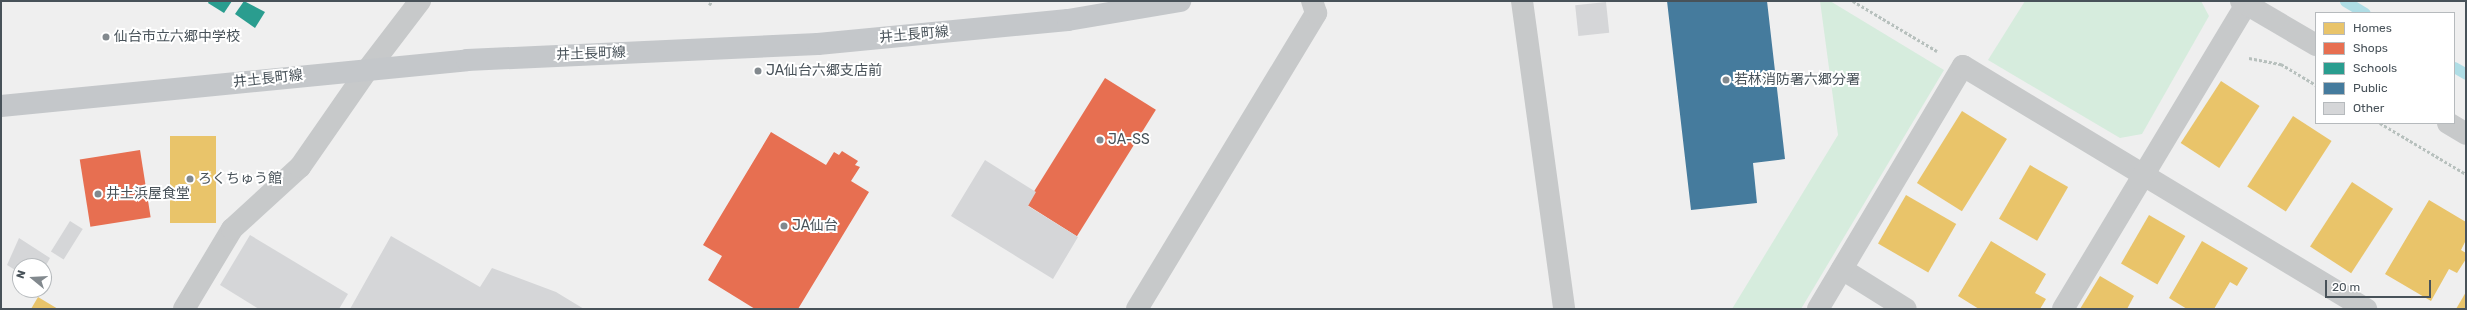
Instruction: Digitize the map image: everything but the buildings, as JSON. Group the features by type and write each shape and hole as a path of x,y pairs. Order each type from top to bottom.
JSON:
{"main road":[{"name":"井土長町線","path":"1,106 467,60 818,44 1068,20 1180,1"}],"street":[{"path":"184,309 232,229 300,167 368,69 420,1"},
{"path":"1137,309 1316,13 1312,1"},
{"path":"1522,1 1564,309"},
{"path":"2063,309 2221,47 2244,3 2315,44"},
{"path":"1818,309 1963,66 2366,309"},
{"path":"2450,124 2466,134"},
{"path":"1842,269 1906,309"}],"path":[{"path":"709,5 712,1"},
{"path":"1853,1 1963,66"},
{"path":"2221,47 2235,55 2281,64 2315,84"},
{"path":"2382,124 2466,174"}],"green space":[{"path":"1820,1 1830,1 1944,70 1801,309 1732,309 1838,135"},
{"path":"2025,1 2201,1 2209,16 2142,134 2120,138 1988,60"}],"waterway":[{"path":"2345,1 2363,12"},
{"path":"2455,68 2466,74"}],"place":[{"name":"仙台市立六郷中学校","path":"106,37"},
{"name":"JA仙台六郷支店前","path":"758,71"},
{"name":"若林消防署六郷分署","path":"1726,80"},
{"name":"JA-SS","path":"1100,140"},
{"name":"ろくちゅう館","path":"190,179"},
{"name":"井土浜屋食堂","path":"98,194"},
{"name":"JA仙台","path":"784,226"}]}
